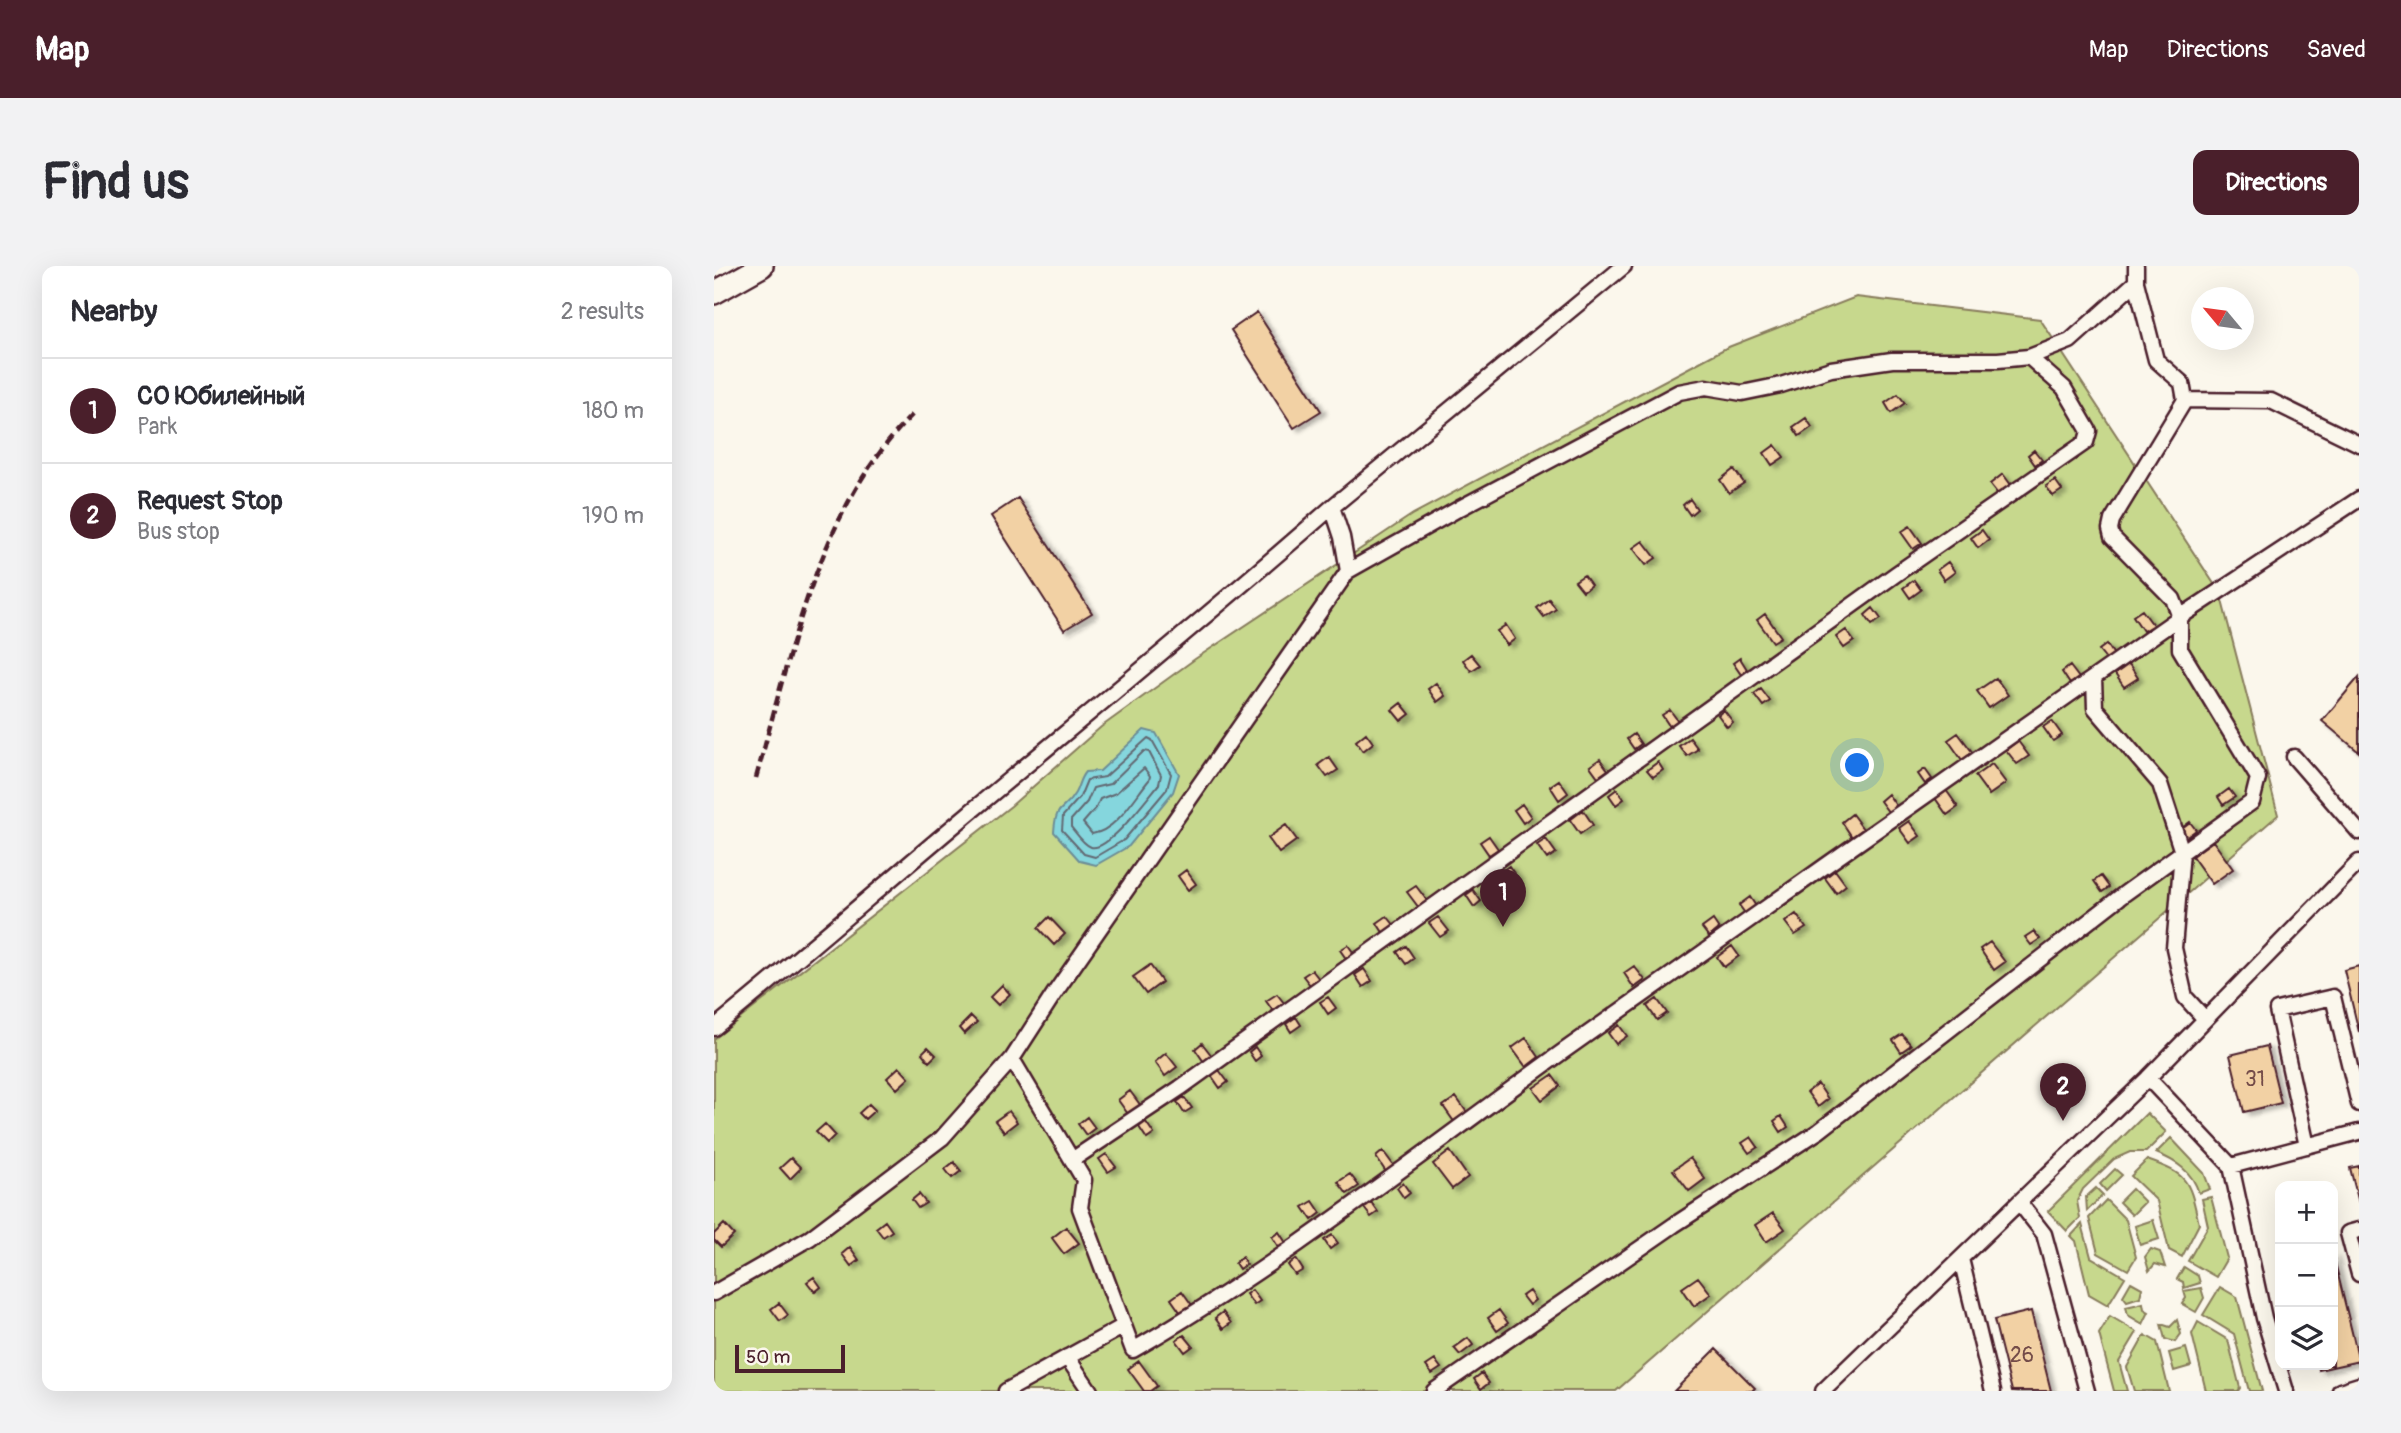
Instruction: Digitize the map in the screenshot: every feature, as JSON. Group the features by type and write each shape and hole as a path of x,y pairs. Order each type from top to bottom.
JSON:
{"highway":[{"path":"714,293 762,266"}],"lane":[{"path":"714,1028 817,945 1332,507 1625,266"},
{"path":"1434,1391 1674,1225 1819,1131 2102,911 2252,802 2258,778 2180,649 2180,617 2174,598 2112,537 2110,529 2112,520 2185,400 2182,383 2156,360 2136,282 2136,266"},
{"path":"714,1293 810,1238 942,1138 1012,1059 1054,994 1348,571 1460,508 1679,392 1706,387 1742,393 1780,385 1830,369 1892,360 1998,360 2029,357 2070,341 2136,282"},
{"path":"1073,1160 1191,1079 1896,574 2086,442 2089,431 2064,388 2029,357"},
{"path":"2185,400 2272,401 2359,444"},
{"path":"1012,1059 1084,1180 1080,1208 1133,1350 1193,1315 1326,1224 1567,1049 2180,617 2359,499"},
{"path":"1332,507 1342,537 1348,571"},
{"path":"2094,678 2095,708 2160,784 2182,852 2174,948 2185,997 2205,1019"},
{"path":"2294,757 2359,832"},
{"path":"1823,1391 1931,1284 1961,1259 2148,1078 2359,862"},
{"path":"2307,1146 2277,1010 2333,998 2359,1104"},
{"path":"2148,1078 2231,1166 2264,1318 2286,1391"},
{"path":"2231,1166 2359,1132"},
{"path":"2019,1202 2044,1234 2087,1391"},
{"path":"2359,1230 2348,1233 2359,1274"},
{"path":"1961,1259 1993,1391"},
{"path":"1006,1391 1124,1326"},
{"path":"1067,1357 1090,1391"},
{"path":"2340,1391 2359,1385"}],"green space":[{"path":"1856,297 2040,319 2220,593 2278,815 1616,1391 714,1391 714,1039 1011,806 1101,727 1195,659 1413,514 1726,348"},
{"path":"2147,1113 2166,1132 2146,1152 2130,1152 2114,1159 2083,1189 2077,1201 2080,1218 2067,1231 2048,1211"},
{"path":"2171,1138 2204,1173 2210,1189 2199,1193 2182,1168 2156,1153"},
{"path":"2147,1160 2180,1176 2193,1198 2199,1224 2182,1257 2169,1250 2157,1201 2131,1176"},
{"path":"2115,1169 2122,1175 2106,1191 2100,1184"},
{"path":"2096,1188 2103,1195 2087,1211 2086,1197"},
{"path":"2132,1189 2145,1202 2132,1215 2119,1202"},
{"path":"2211,1197 2227,1258 2216,1277 2188,1261 2208,1226 2202,1199"},
{"path":"2106,1200 2126,1220 2136,1257 2128,1270 2098,1253 2089,1218"},
{"path":"2153,1220 2159,1239 2140,1245 2135,1226"},
{"path":"2082,1224 2091,1257 2125,1277 2108,1305 2089,1294 2076,1241 2071,1236"},
{"path":"2151,1249 2160,1252 2165,1267 2155,1264 2149,1271 2145,1257"},
{"path":"2184,1267 2198,1276 2200,1283 2184,1288 2183,1282 2177,1279"},
{"path":"2131,1282 2142,1288 2140,1297 2127,1301 2123,1296"},
{"path":"2220,1287 2237,1297 2262,1391 2249,1391 2234,1334 2203,1315"},
{"path":"2201,1288 2204,1298 2196,1312 2182,1304 2186,1298 2184,1291"},
{"path":"2143,1303 2144,1309 2149,1312 2143,1324 2128,1315 2126,1307"},
{"path":"2110,1316 2137,1332 2119,1362 2127,1391 2114,1391 2099,1334"},
{"path":"2177,1320 2181,1334 2175,1342 2165,1339 2161,1324 2170,1327"},
{"path":"2198,1322 2228,1340 2240,1388 2238,1391 2206,1391 2192,1334"},
{"path":"2145,1335 2157,1342 2169,1391 2134,1391 2127,1367"},
{"path":"2186,1348 2191,1366 2174,1371 2169,1353"}],"water":[{"path":"1144,730 1156,733 1179,774 1173,792 1129,846 1096,865 1080,861 1054,832 1056,816 1075,793 1085,772 1100,771"}],"building":[{"path":"1257,312 1321,411 1294,428 1231,330"},
{"path":"1898,394 1905,403 1891,413 1885,403"},
{"path":"1806,418 1812,427 1799,436 1793,427"},
{"path":"1775,445 1784,457 1772,465 1764,453"},
{"path":"2034,450 2042,460 2035,465 2028,455"},
{"path":"1734,469 1744,483 1729,493 1720,480"},
{"path":"2003,474 2011,485 1998,494 1990,484"},
{"path":"2055,480 2062,490 2053,496 2046,486"},
{"path":"1018,498 1092,613 1064,630 991,516"},
{"path":"1690,499 1697,509 1690,515 1683,505"},
{"path":"1910,526 1922,543 1913,549 1901,532"},
{"path":"1982,530 1989,540 1978,548 1971,538"},
{"path":"1643,541 1656,558 1646,565 1633,548"},
{"path":"1948,562 1955,572 1944,580 1937,570"},
{"path":"1584,575 1591,585 1583,591 1575,581"},
{"path":"1914,580 1921,590 1910,598 1903,588"},
{"path":"1549,599 1556,609 1544,617 1537,608"},
{"path":"1873,608 1881,619 1872,625 1865,615"},
{"path":"2142,610 2153,625 2143,631 2133,616"},
{"path":"1765,614 1781,637 1773,642 1757,620"},
{"path":"1506,625 1515,639 1507,645 1497,631"},
{"path":"1846,630 1854,641 1844,648 1836,637"},
{"path":"2107,644 2114,655 2107,660 2099,650"},
{"path":"1471,654 1480,665 1471,671 1463,660"},
{"path":"1740,658 1748,671 1742,676 1733,663"},
{"path":"2129,664 2138,678 2124,687 2115,674"},
{"path":"2070,666 2079,678 2070,684 2062,672"},
{"path":"2359,677 2359,752 2322,721"},
{"path":"1996,678 2008,695 1989,708 1977,691"},
{"path":"1436,683 1445,696 1437,702 1428,689"},
{"path":"1761,689 1770,701 1763,706 1754,694"},
{"path":"1401,703 1410,714 1401,721 1392,710"},
{"path":"1670,710 1678,721 1670,727 1662,715"},
{"path":"1724,710 1733,722 1727,727 1718,715"},
{"path":"2052,721 2062,735 2053,741 2043,727"},
{"path":"1366,733 1373,743 1363,751 1356,741"},
{"path":"1958,733 1973,753 1962,760 1948,740"},
{"path":"1634,734 1641,744 1634,749 1627,739"},
{"path":"1690,738 1698,749 1687,756 1679,746"},
{"path":"2018,741 2029,756 2017,764 2006,750"},
{"path":"1329,757 1338,770 1327,777 1318,765"},
{"path":"1600,759 1608,770 1598,777 1590,766"},
{"path":"1658,762 1663,770 1653,777 1647,770"},
{"path":"1992,764 2006,783 1989,795 1975,776"},
{"path":"1925,769 1932,779 1925,784 1918,774"},
{"path":"1559,780 1568,793 1559,800 1550,786"},
{"path":"1617,789 1624,799 1616,805 1609,795"},
{"path":"2229,789 2235,797 2223,805 2218,797"},
{"path":"1946,790 1958,807 1947,815 1935,798"},
{"path":"1888,794 1897,807 1889,813 1880,801"},
{"path":"1522,804 1531,817 1523,823 1514,810"},
{"path":"1583,810 1593,825 1580,834 1570,820"},
{"path":"1852,814 1863,829 1852,837 1842,822"},
{"path":"1909,821 1920,836 1910,843 1899,828"},
{"path":"2190,822 2196,830 2184,839 2178,831"},
{"path":"1286,825 1297,840 1279,853 1268,838"},
{"path":"1489,836 1498,849 1489,855 1480,842"},
{"path":"1546,839 1556,853 1547,859 1537,845"},
{"path":"2213,841 2233,869 2212,884 2192,856"},
{"path":"1509,866 1518,879 1508,886 1499,873"},
{"path":"1186,870 1196,884 1188,890 1178,876"},
{"path":"1835,870 1846,885 1836,893 1825,878"},
{"path":"2101,876 2109,887 2102,892 2094,881"},
{"path":"1416,886 1428,902 1419,908 1407,892"},
{"path":"1473,890 1481,901 1474,907 1466,895"},
{"path":"1750,897 1757,908 1747,916 1739,905"},
{"path":"1796,914 1806,928 1795,935 1785,922"},
{"path":"1387,916 1395,926 1384,934 1377,923"},
{"path":"1049,917 1065,934 1054,945 1038,928"},
{"path":"1438,917 1449,931 1440,937 1429,923"},
{"path":"1713,920 1719,929 1709,937 1702,928"},
{"path":"2034,931 2040,939 2031,945 2025,937"},
{"path":"1990,942 2005,962 1994,970 1980,949"},
{"path":"1348,945 1355,955 1347,960 1340,950"},
{"path":"1406,946 1414,958 1406,964 1397,952"},
{"path":"1732,946 1739,956 1724,967 1717,957"},
{"path":"1150,965 1162,982 1146,994 1133,977"},
{"path":"1634,966 1645,980 1634,988 1624,973"},
{"path":"2359,966 2359,1032 2344,970"},
{"path":"1364,969 1372,981 1363,987 1355,975"},
{"path":"1312,970 1319,979 1310,985 1303,976"},
{"path":"1002,985 1010,994 998,1005 990,997"},
{"path":"1277,994 1284,1003 1273,1011 1266,1001"},
{"path":"1328,997 1336,1008 1328,1014 1320,1002"},
{"path":"1657,999 1667,1013 1657,1020 1647,1006"},
{"path":"971,1016 977,1022 964,1034 959,1028"},
{"path":"1296,1017 1301,1025 1291,1032 1286,1024"},
{"path":"1619,1025 1627,1036 1616,1044 1608,1033"},
{"path":"1902,1034 1911,1045 1901,1052 1893,1040"},
{"path":"1526,1038 1539,1057 1526,1067 1512,1048"},
{"path":"1202,1043 1212,1056 1204,1062 1195,1049"},
{"path":"2267,1046 2281,1103 2244,1112 2230,1055"},
{"path":"928,1047 936,1055 929,1062 922,1053"},
{"path":"1255,1047 1261,1056 1255,1061 1249,1052"},
{"path":"1166,1053 1177,1067 1165,1076 1155,1062"},
{"path":"899,1067 909,1078 897,1089 887,1078"},
{"path":"1219,1070 1228,1082 1220,1088 1211,1075"},
{"path":"1552,1075 1560,1086 1542,1100 1533,1088"},
{"path":"1818,1084 1828,1099 1818,1107 1807,1092"},
{"path":"1130,1091 1141,1106 1128,1114 1118,1100"},
{"path":"1184,1097 1192,1108 1184,1113 1177,1102"},
{"path":"1456,1097 1468,1114 1455,1123 1443,1106"},
{"path":"869,1104 875,1110 865,1119 859,1113"},
{"path":"1009,1111 1017,1122 1004,1132 995,1121"},
{"path":"1781,1116 1788,1127 1781,1132 1774,1121"},
{"path":"1087,1117 1095,1128 1086,1135 1078,1124"},
{"path":"1146,1122 1154,1134 1147,1139 1139,1127"},
{"path":"825,1124 835,1135 827,1143 816,1132"},
{"path":"1751,1137 1758,1147 1749,1153 1742,1143"},
{"path":"1383,1151 1394,1166 1386,1172 1376,1157"},
{"path":"1450,1151 1468,1177 1452,1189 1433,1164"},
{"path":"1106,1154 1116,1167 1108,1172 1099,1159"},
{"path":"791,1158 801,1168 790,1179 780,1168"},
{"path":"1690,1158 1705,1179 1689,1191 1673,1170"},
{"path":"954,1162 961,1171 952,1178 945,1169"},
{"path":"2359,1166 2359,1203 2350,1168"},
{"path":"1350,1174 1359,1186 1347,1194 1338,1182"},
{"path":"1403,1183 1410,1193 1404,1198 1397,1188"},
{"path":"919,1194 926,1203 918,1208 912,1200"},
{"path":"1313,1201 1321,1213 1312,1220 1303,1207"},
{"path":"1371,1202 1378,1212 1371,1217 1364,1208"},
{"path":"1773,1213 1785,1229 1766,1242 1755,1225"},
{"path":"885,1221 892,1231 883,1237 876,1228"},
{"path":"724,1224 734,1235 721,1247 714,1240 714,1234"},
{"path":"1066,1227 1079,1243 1064,1254 1052,1238"},
{"path":"1279,1232 1286,1243 1279,1248 1272,1237"},
{"path":"1332,1235 1338,1243 1330,1249 1324,1240"},
{"path":"850,1247 859,1260 851,1266 842,1254"},
{"path":"1242,1257 1246,1264 1239,1269 1235,1263"},
{"path":"1296,1259 1303,1270 1295,1275 1288,1265"},
{"path":"2338,1275 2359,1361 2338,1366"},
{"path":"814,1277 821,1287 815,1292 807,1282"},
{"path":"1698,1277 1711,1294 1694,1306 1682,1288"},
{"path":"1252,1290 1260,1301 1254,1305 1246,1294"},
{"path":"1182,1291 1194,1308 1183,1316 1171,1299"},
{"path":"1529,1291 1535,1300 1529,1305 1522,1296"},
{"path":"779,1303 788,1315 780,1321 771,1309"},
{"path":"1499,1310 1508,1323 1497,1331 1488,1318"},
{"path":"2031,1311 2051,1391 2012,1391 1994,1320"},
{"path":"1223,1312 1231,1323 1223,1329 1215,1318"},
{"path":"1184,1335 1193,1346 1185,1352 1176,1340"},
{"path":"1468,1338 1473,1345 1460,1355 1454,1348"},
{"path":"1716,1349 1755,1388 1752,1391 1674,1391"},
{"path":"1435,1360 1441,1368 1432,1374 1426,1366"},
{"path":"1139,1361 1157,1386 1150,1391 1144,1391 1128,1369"},
{"path":"1482,1373 1489,1383 1481,1389 1474,1379"}],"railway":[{"path":"756,778 796,633 831,537 854,493 881,451 914,413"}],"place":[{"name":"СО Юбилейный","path":"1503,927"},
{"name":"Request Stop","path":"2063,1121"}]}
